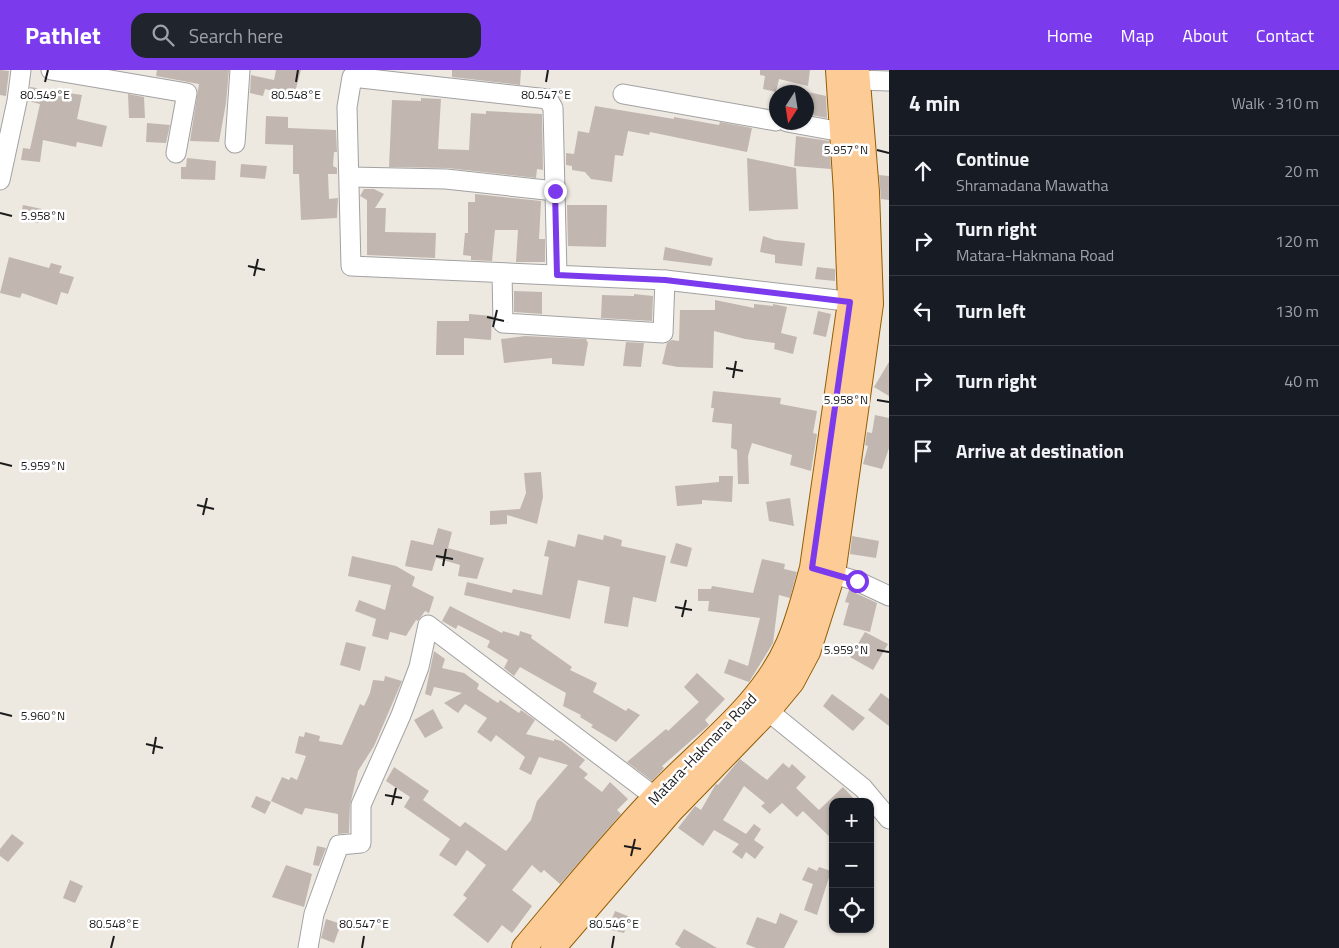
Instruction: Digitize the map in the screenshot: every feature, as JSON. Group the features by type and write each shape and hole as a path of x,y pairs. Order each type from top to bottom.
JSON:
{"main road":[{"name":"Matara-Hakmana Road","path":"851,73 842,132 866,292"},
{"name":"Matara-Hakmana Road","path":"552,948 671,811 768,711 792,682 808,652 866,292 867,192 851,73"},
{"name":"Matara-Hakmana Road","path":"524,948 655,797 753,700 775,668 822,571"}],"street":[{"path":"0,180 16,110 21,70"},
{"path":"51,70 113,76 187,93 176,153"},
{"path":"234,143 240,70"},
{"path":"851,73 889,82"},
{"path":"557,275 553,108 548,99 352,77 347,107 351,266 665,280 866,292"},
{"path":"623,94 769,120"},
{"path":"814,127 842,132"},
{"path":"350,177 446,179 555,191"},
{"path":"502,272 503,323 663,333 665,280"},
{"path":"822,571 857,581 889,596"},
{"path":"308,948 314,914 339,845 361,843 361,805 401,715 419,667 428,624 655,797"},
{"path":"768,711 863,788 889,819"}],"building":[{"path":"0,70 9,71 6,96 0,95"},
{"path":"157,70 229,70 226,103 219,142 190,141 199,84 156,76"},
{"path":"276,70 301,70 294,96 265,89 263,96 250,93 251,75 274,80"},
{"path":"452,70 521,70 520,85 452,77"},
{"path":"760,70 810,70 808,85 779,79 778,85 769,85 769,90 763,89 765,76 760,75"},
{"path":"30,87 82,95 77,119 107,126 102,147 77,142 76,147 43,140 40,162 21,160 23,148 30,149 40,104 28,101"},
{"path":"814,93 826,96 827,118 814,116"},
{"path":"128,94 144,97 145,118 129,118"},
{"path":"421,98 441,99 438,149 469,150 471,113 486,114 486,111 542,114 543,170 537,169 536,178 447,168 389,167 392,100 421,101"},
{"path":"595,106 674,119 674,117 719,125 720,122 752,128 747,152 650,132 649,135 628,131 623,156 615,155 612,182 591,179 585,172 572,170 572,166 566,165 566,153 574,154 578,131 589,133"},
{"path":"266,116 288,117 288,128 336,130 337,152 334,152 333,166 337,168 337,174 328,174 329,199 338,198 337,218 301,220 299,174 293,174 293,145 265,144"},
{"path":"147,123 170,125 166,143 146,142"},
{"path":"796,136 829,141 831,169 794,166"},
{"path":"187,158 216,161 215,180 181,179 181,167 186,167"},
{"path":"747,158 796,168 798,209 749,211"},
{"path":"241,164 267,166 265,179 240,177"},
{"path":"879,175 889,176 889,200 881,199"},
{"path":"364,189 374,189 384,194 375,208 386,208 385,232 436,233 435,258 367,255 367,200 360,196"},
{"path":"475,194 541,201 539,239 545,239 545,262 516,262 518,230 495,230 492,261 471,260 471,256 463,255 465,233 468,233 468,202 475,202"},
{"path":"23,205 42,209 39,223 20,219"},
{"path":"567,205 607,205 606,247 568,246"},
{"path":"763,236 775,240 805,243 802,266 775,263 775,255 760,252"},
{"path":"665,247 713,258 711,266 663,260"},
{"path":"9,257 49,268 51,263 62,266 59,273 74,277 68,294 61,292 57,305 22,293 20,298 0,293"},
{"path":"817,267 835,269 835,281 815,279"},
{"path":"514,291 542,292 542,314 514,312"},
{"path":"634,294 653,296 652,321 601,318 602,295 634,296"},
{"path":"715,300 754,308 754,304 773,306 773,304 787,307 781,333 797,337 793,354 774,349 775,343 745,339 714,331 713,368 678,367 662,364 667,343 672,340 679,341 680,310 715,310"},
{"path":"818,311 831,314 826,337 813,334"},
{"path":"469,314 492,316 491,340 464,338 464,355 436,355 437,321 469,321"},
{"path":"525,336 586,339 588,343 584,366 552,364 552,358 504,363 501,339"},
{"path":"626,342 644,343 641,367 623,366"},
{"path":"889,362 889,396 874,387"},
{"path":"713,391 781,398 780,404 817,411 813,433 817,434 811,471 790,465 792,455 752,443 748,456 749,484 738,484 737,450 731,448 732,424 712,422 714,408 711,408"},
{"path":"875,415 889,418 889,448 882,469 863,464 868,446 865,445 867,432 872,433"},
{"path":"541,472 543,497 537,524 507,515 507,524 490,525 490,511 520,509 526,493 524,473"},
{"path":"719,476 733,476 732,502 702,500 702,504 677,506 675,486 719,482"},
{"path":"790,498 794,526 769,521 766,502"},
{"path":"438,528 452,532 448,548 484,558 477,579 458,576 460,565 436,558 432,571 405,566 411,540 433,545"},
{"path":"578,534 603,540 604,535 622,540 621,546 666,556 656,602 633,597 628,627 604,623 610,587 578,580 570,619 464,595 467,582 512,593 513,589 542,595 549,557 544,556 548,540 575,547"},
{"path":"852,536 879,541 876,558 850,554"},
{"path":"676,543 692,548 687,567 670,563"},
{"path":"352,556 396,566 415,577 412,586 434,597 429,613 425,611 418,621 416,620 406,636 390,632 388,640 372,636 376,619 355,611 359,600 385,610 391,585 348,576"},
{"path":"762,559 785,564 784,569 797,572 790,598 779,595 773,643 749,682 724,673 729,659 748,666 760,618 708,611 709,601 698,601 698,589 711,589 712,586 753,593"},
{"path":"849,590 877,603 870,632 843,625 849,603 845,602"},
{"path":"450,606 502,633 503,631 519,636 520,631 532,635 531,638 572,667 570,670 597,683 593,692 626,711 628,708 640,715 616,742 591,727 593,725 580,717 581,715 563,706 566,693 520,667 514,676 504,668 508,660 487,647 490,641 458,625 456,629 442,621"},
{"path":"865,632 888,644 873,670 850,657"},
{"path":"346,642 366,647 360,671 340,665"},
{"path":"434,651 445,659 442,668 464,673 479,684 477,689 498,703 500,700 519,713 521,710 535,720 526,734 561,741 585,760 579,767 588,774 584,778 602,792 610,782 628,799 617,810 621,814 560,884 544,870 541,873 532,865 512,890 532,906 512,933 502,925 488,943 453,915 467,898 463,895 486,865 467,850 456,866 439,855 450,839 404,807 410,797 386,781 394,767 429,791 423,800 460,827 465,822 506,851 531,820 537,801 568,765 539,757 531,775 519,769 525,757 496,735 491,742 477,732 487,718 465,704 458,713 444,703 462,693 434,687 431,696 425,694"},
{"path":"697,673 725,699 705,720 709,725 662,766 664,768 652,781 627,762 666,729 668,731 699,702 684,687"},
{"path":"385,676 402,681 374,746 358,771 350,805 349,833 338,834 338,814 305,808 302,815 271,801 282,777 289,780 291,777 297,780 306,756 295,753 299,736 304,737 305,732 320,736 319,741 342,745 360,704 364,706 373,680 384,681"},
{"path":"881,693 889,699 889,726 868,710"},
{"path":"832,694 865,718 853,731 823,706"},
{"path":"433,709 443,728 425,738 414,720"},
{"path":"740,759 767,780 783,763 789,768 792,764 806,777 796,788 819,810 829,800 829,836 803,811 797,817 782,803 770,814 761,806 765,803 744,786 723,820 746,834 754,824 761,829 754,840 764,847 755,859 746,852 742,859 732,852 739,844 714,830 703,846 678,828 695,806 701,810 716,784 718,785"},
{"path":"843,787 853,798 832,798"},
{"path":"256,796 271,802 265,814 251,807"},
{"path":"12,834 24,843 8,862 0,856 0,849"},
{"path":"317,846 326,848 319,866 313,865"},
{"path":"286,865 312,874 304,907 272,897"},
{"path":"808,867 817,871 819,867 829,870 829,877 817,915 804,910 813,884 802,880"},
{"path":"70,880 83,886 75,903 63,898"},
{"path":"615,911 630,917 624,933 608,929"},
{"path":"780,913 798,921 784,948 756,948 746,944 757,917 776,924"},
{"path":"326,919 341,924 334,943 321,938"},
{"path":"684,929 717,948 681,948 675,944"}],"route":[{"path":"555,191 557,275 665,280 850,302 812,568 857,581"}]}
